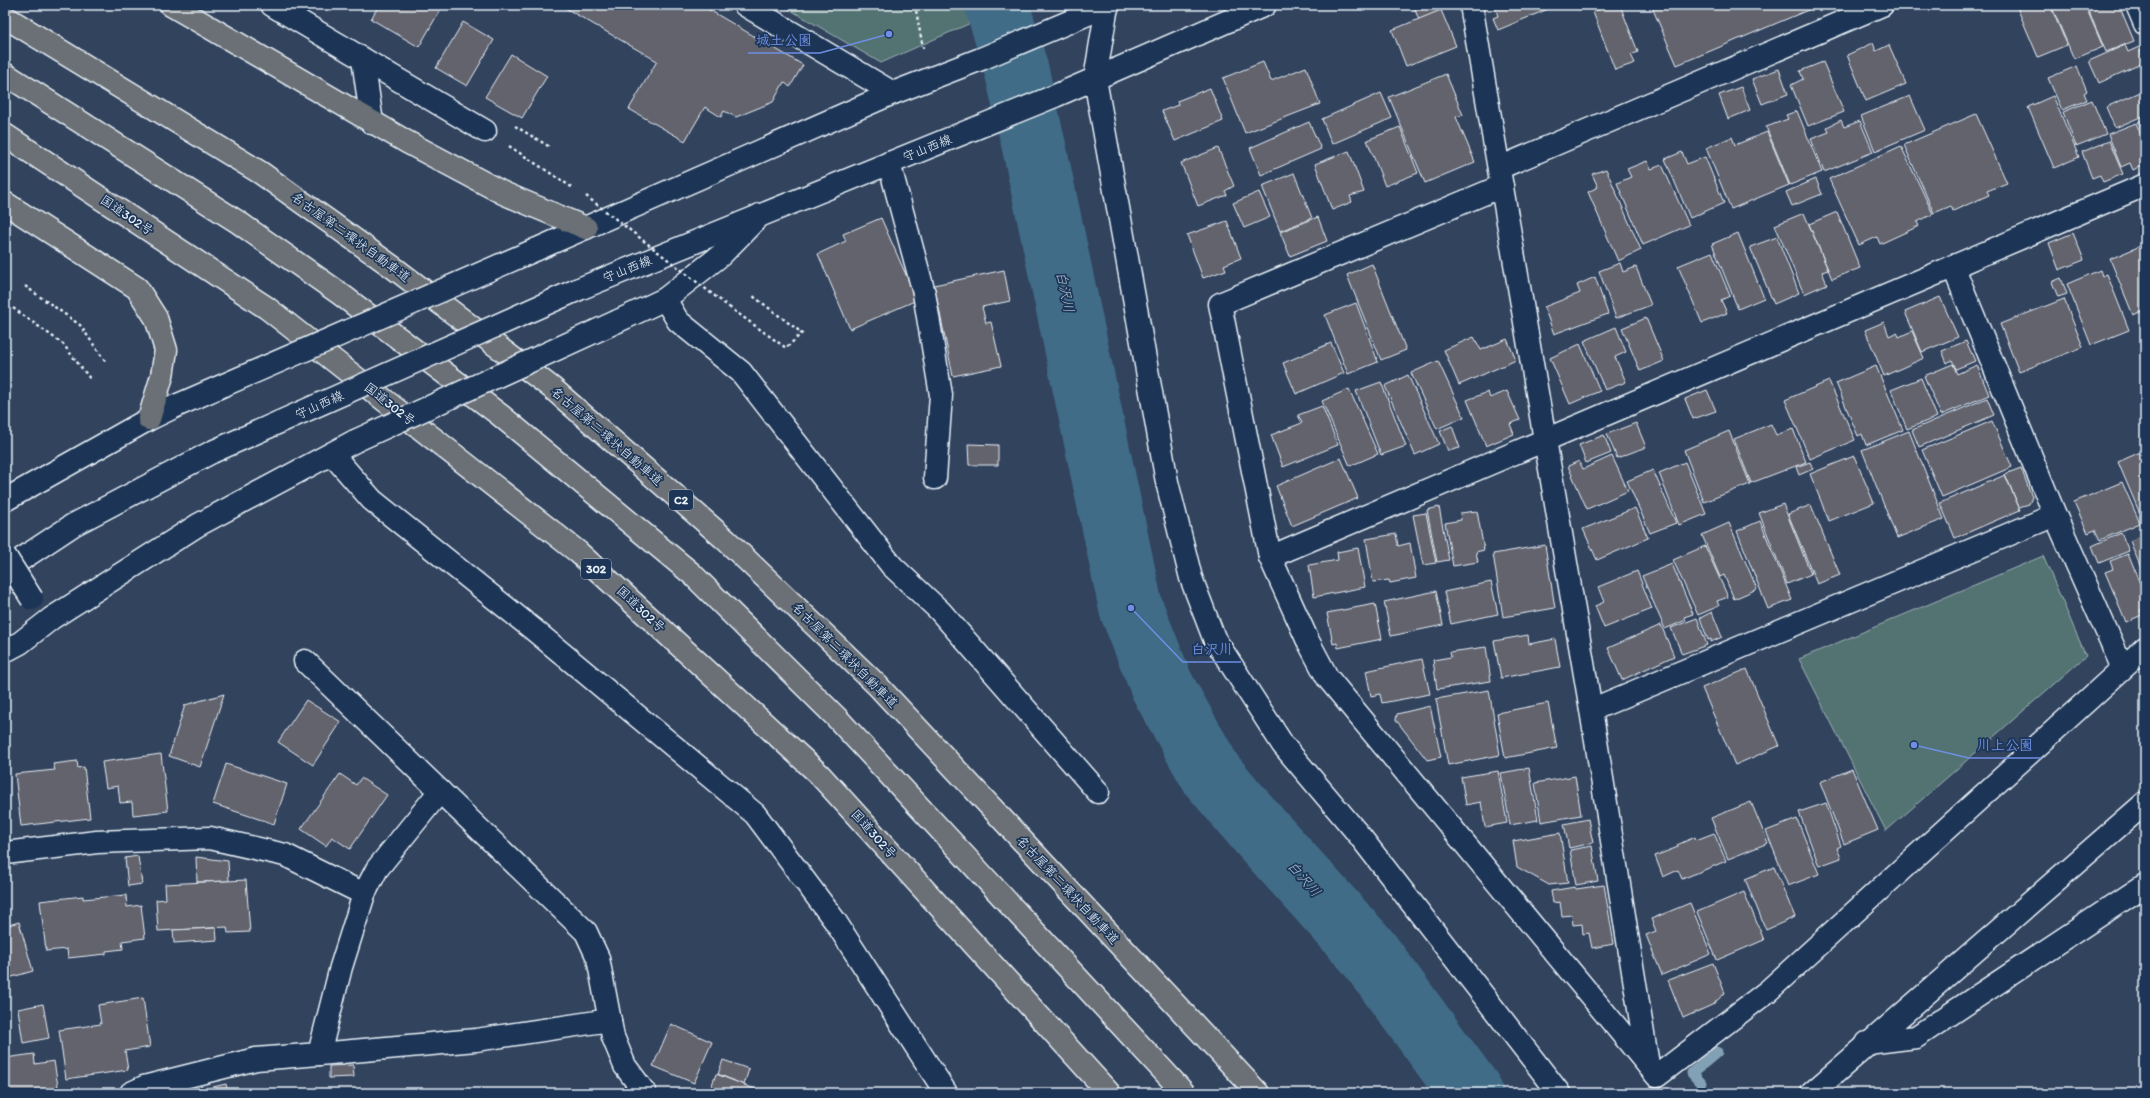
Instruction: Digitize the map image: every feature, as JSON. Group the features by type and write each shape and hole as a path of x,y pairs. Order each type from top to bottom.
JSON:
{"highway":[{"path":"170,5 372,123 503,193 586,228"},
{"name":"名古屋第二環状自動車道","path":"5,17 261,173 394,268 552,388 726,540 877,685 1258,1093"},
{"path":"5,74 238,222 339,293 500,415 692,574 836,717 1184,1093"},
{"name":"国道302号","path":"5,135 267,308 578,552 819,774 1109,1093"},
{"path":"5,203 137,288 156,318 166,350 162,376 149,419"}],"street":[{"path":"272,5 486,131"},
{"path":"745,5 893,93"},
{"path":"5,500 149,419 893,93 981,59 1108,5"},
{"path":"1108,5 1095,79 1167,482 1191,578 1214,638 1283,745 1358,835 1559,1093"},
{"name":"守山西線","path":"5,570 73,525 212,452 579,289 996,121 1265,5"},
{"path":"1471,5 1544,441 1592,710 1649,1066"},
{"path":"1882,5 1220,304 1270,557 1308,641 1327,677 1657,1076 1768,991 2122,666 2145,648"},
{"path":"2137,5 2145,24"},
{"path":"363,59 372,123"},
{"path":"889,163 924,293 941,395 935,478"},
{"path":"1270,557 2145,185"},
{"path":"5,651 20,643 52,618 198,525 356,441 665,299 721,255 760,215"},
{"path":"1953,266 2055,515 2122,666"},
{"path":"665,299 678,321 741,372 892,566 940,611 1098,792"},
{"path":"332,454 372,500 534,630 755,814 836,921 946,1093"},
{"path":"1592,710 2055,515"},
{"path":"5,556 32,599 52,618"},
{"path":"305,660 586,932 598,958 613,1037 625,1066 645,1093"},
{"path":"319,1054 340,967 364,894 377,869 440,792"},
{"path":"1812,1093 1867,1043 2145,803"},
{"path":"5,853 97,842 210,838 285,855 364,894"},
{"path":"1867,1043 1916,1037 2145,885"},
{"path":"131,1093 144,1088 256,1059 476,1040 610,1020"}],"path":[{"path":"915,5 924,55"},
{"path":"510,123 550,147"},
{"path":"507,144 586,196 729,307 786,348 802,333 753,296"},
{"path":"25,286 80,325 105,361"},
{"path":"13,308 64,344 91,380"}],"green space":[{"path":"782,5 1011,5 881,63"},
{"path":"2043,556 2086,656 1886,831 1799,659"}],"building":[{"path":"379,5 431,5 440,10 419,47 371,19"},
{"path":"560,5 701,5 803,65 790,87 784,82 773,102 736,117 724,111 721,117 705,107 685,141 629,109 657,61"},
{"path":"1413,5 1446,5 1447,8 1419,20"},
{"path":"1494,5 1546,5 1548,9 1498,30 1493,18 1498,16"},
{"path":"1610,5 1620,5 1638,52 1631,55 1635,63 1615,70 1593,12"},
{"path":"1651,5 1820,5 1677,65"},
{"path":"2016,5 2050,5 2067,45 2038,57"},
{"path":"2051,5 2085,5 2103,47 2074,59"},
{"path":"2086,5 2119,5 2134,41 2106,52"},
{"path":"1441,10 1456,46 1406,66 1392,30"},
{"path":"463,22 494,40 467,86 436,68"},
{"path":"1873,43 1876,51 1889,45 1906,84 1866,101 1847,55"},
{"path":"2125,45 2128,52 2139,47 2145,62 2099,83 2089,61"},
{"path":"511,54 547,76 522,118 485,97"},
{"path":"1263,62 1271,81 1306,67 1320,104 1245,133 1223,78"},
{"path":"1823,62 1844,112 1808,126 1791,85 1803,79 1800,71"},
{"path":"2077,66 2087,91 2084,93 2087,100 2062,110 2048,78"},
{"path":"1779,69 1788,94 1762,104 1752,79"},
{"path":"1446,74 1463,115 1456,117 1475,162 1425,183 1389,97"},
{"path":"1741,87 1750,110 1728,119 1719,95"},
{"path":"1210,88 1223,121 1175,141 1162,111 1178,105 1177,101"},
{"path":"2145,90 2145,115 2115,128 2106,107"},
{"path":"1381,93 1392,118 1332,144 1322,119"},
{"path":"1910,96 1925,130 1875,151 1861,116"},
{"path":"2053,96 2079,157 2054,168 2028,107"},
{"path":"2092,100 2106,134 2076,146 2063,112"},
{"path":"1797,111 1822,172 1790,185 1766,127 1788,119 1786,115"},
{"path":"1976,114 2007,183 1987,191 1989,195 1953,211 1951,206 1934,213 1904,145"},
{"path":"2145,119 2145,140 2138,122"},
{"path":"1841,120 1844,127 1860,121 1873,152 1824,172 1811,139 1829,132 1827,127"},
{"path":"1309,122 1321,149 1261,175 1250,148"},
{"path":"2136,123 2145,145 2145,165 2133,170 2130,163 2121,167 2108,134"},
{"path":"1400,127 1418,173 1385,186 1367,140"},
{"path":"1767,132 1789,185 1731,209 1706,148 1732,137 1735,145"},
{"path":"2109,141 2123,174 2103,182 2100,175 2092,178 2082,152"},
{"path":"1901,146 1933,214 1917,222 1919,226 1880,244 1877,237 1859,245 1829,179"},
{"path":"1218,148 1234,186 1225,191 1227,195 1198,206 1181,163"},
{"path":"1349,151 1364,192 1350,196 1352,202 1332,210 1315,164"},
{"path":"1682,152 1687,164 1705,157 1724,203 1690,218 1665,159"},
{"path":"1647,161 1651,169 1662,165 1689,225 1643,245 1617,183 1631,177 1627,169"},
{"path":"1606,169 1641,250 1618,261 1588,192 1598,187 1592,174"},
{"path":"1294,173 1312,218 1280,231 1262,186"},
{"path":"1816,179 1822,194 1792,206 1786,192"},
{"path":"1259,192 1270,217 1244,228 1233,203"},
{"path":"1837,212 1860,268 1832,279 1809,224"},
{"path":"1804,213 1828,270 1822,272 1827,284 1804,294 1775,225"},
{"path":"1318,217 1327,241 1290,256 1280,232"},
{"path":"881,218 917,300 850,329 818,254 846,241 843,234"},
{"path":"1227,221 1241,258 1224,265 1226,270 1203,278 1187,235"},
{"path":"1738,233 1764,298 1738,309 1712,244"},
{"path":"2073,233 2084,260 2059,270 2049,243"},
{"path":"1777,237 1799,293 1774,304 1750,247"},
{"path":"2145,244 2145,310 2133,315 2110,259"},
{"path":"1712,252 1730,296 1721,300 1727,313 1702,323 1678,266"},
{"path":"1620,263 1623,272 1636,267 1651,305 1616,318 1599,271"},
{"path":"1372,264 1406,350 1381,360 1347,275"},
{"path":"1004,270 1010,301 982,307 986,323 991,322 1001,366 953,376 934,285"},
{"path":"2100,270 2102,276 2107,274 2129,330 2091,345 2067,284"},
{"path":"1595,277 1608,314 1554,334 1544,307 1580,293 1577,285"},
{"path":"2061,278 2067,294 2058,297 2052,282"},
{"path":"1940,297 1958,337 1922,352 1905,312"},
{"path":"2064,299 2083,347 2019,372 2000,324"},
{"path":"1356,303 1378,362 1348,374 1325,315"},
{"path":"1646,318 1664,361 1640,371 1622,328"},
{"path":"1884,322 1889,336 1897,332 1899,337 1912,331 1924,358 1884,376 1865,330"},
{"path":"1616,327 1626,352 1615,357 1626,382 1605,390 1584,341"},
{"path":"1474,337 1481,350 1507,339 1516,360 1459,385 1444,350"},
{"path":"1966,341 1975,361 1956,369 1952,360 1947,363 1942,351"},
{"path":"1331,343 1344,373 1296,394 1283,363"},
{"path":"1580,344 1600,391 1570,404 1550,358"},
{"path":"1438,361 1464,417 1437,429 1411,373"},
{"path":"1953,364 1957,374 1977,365 1989,395 1941,415 1924,376"},
{"path":"1876,366 1903,430 1866,445 1862,434 1858,436 1836,383"},
{"path":"1408,375 1439,444 1415,455 1385,386"},
{"path":"1921,378 1937,417 1907,429 1891,390"},
{"path":"1829,381 1855,440 1810,459 1785,400"},
{"path":"1381,382 1406,446 1381,455 1356,391"},
{"path":"1349,389 1378,454 1350,466 1322,401"},
{"path":"1707,390 1716,411 1693,419 1685,399"},
{"path":"1507,391 1520,420 1510,424 1514,434 1486,446 1467,400 1488,392 1490,398"},
{"path":"1987,398 1994,415 1919,447 1912,430"},
{"path":"1322,406 1338,445 1283,467 1271,435 1302,423 1298,415"},
{"path":"1992,421 2012,467 1942,497 1922,450"},
{"path":"1636,423 1646,447 1617,458 1607,434"},
{"path":"1771,424 1776,435 1793,429 1806,462 1751,483 1734,439"},
{"path":"1452,426 1460,448 1448,451 1440,431"},
{"path":"1729,431 1750,484 1704,502 1684,450"},
{"path":"1909,431 1944,519 1897,538 1862,450"},
{"path":"1604,435 1611,453 1586,463 1579,445"},
{"path":"968,444 998,445 998,465 969,465"},
{"path":"2145,450 2145,520 2143,521 2118,462"},
{"path":"1612,456 1628,491 1587,509 1568,466 1579,461 1583,469"},
{"path":"1854,456 1874,503 1829,521 1810,474"},
{"path":"1341,458 1358,498 1292,526 1276,486"},
{"path":"1685,462 1706,514 1679,525 1659,473"},
{"path":"1810,462 1813,469 1799,475 1796,467"},
{"path":"2021,468 2032,497 2029,504 2019,507 2005,474"},
{"path":"1653,470 1676,523 1650,533 1627,481"},
{"path":"2005,475 2020,510 1955,538 1940,503"},
{"path":"2122,482 2140,523 2100,540 2095,530 2088,533 2074,502"},
{"path":"1783,504 1811,574 1787,584 1759,513"},
{"path":"1811,505 1840,575 1817,584 1788,514"},
{"path":"1439,507 1449,560 1437,562 1427,510"},
{"path":"1635,508 1648,538 1597,560 1583,529"},
{"path":"1477,511 1484,550 1476,552 1478,562 1453,566 1445,523 1461,520 1460,513"},
{"path":"1426,513 1436,563 1423,565 1413,515"},
{"path":"1760,521 1792,600 1768,609 1737,531"},
{"path":"1729,523 1757,589 1734,599 1724,575 1720,577 1702,535"},
{"path":"2121,533 2129,551 2099,563 2092,546"},
{"path":"1396,534 1398,546 1410,543 1416,578 1390,583 1389,580 1373,582 1366,539"},
{"path":"2145,535 2145,578 2130,541"},
{"path":"1545,545 1555,608 1503,617 1493,554"},
{"path":"1705,546 1728,597 1717,601 1719,606 1698,615 1673,560"},
{"path":"1358,548 1365,587 1314,597 1309,565 1338,560 1337,552"},
{"path":"2128,554 2145,596 2145,608 2140,610 2142,615 2126,622 2105,572 2113,569 2110,561"},
{"path":"1672,564 1693,614 1684,617 1686,620 1665,629 1642,576"},
{"path":"1637,571 1652,609 1604,628 1595,606 1604,602 1598,587"},
{"path":"1491,582 1498,614 1451,624 1444,592"},
{"path":"1436,591 1443,625 1391,636 1384,602"},
{"path":"1375,604 1382,639 1338,648 1337,643 1333,644 1327,613"},
{"path":"1712,612 1722,637 1711,642 1711,639 1708,640 1700,618"},
{"path":"1697,618 1707,645 1682,654 1671,628"},
{"path":"1661,625 1674,656 1622,680 1608,648"},
{"path":"1528,635 1529,644 1555,639 1560,667 1501,678 1494,641"},
{"path":"1486,647 1491,681 1437,689 1433,660 1451,657 1450,652"},
{"path":"1422,659 1430,694 1382,703 1380,694 1371,696 1366,671"},
{"path":"1747,669 1779,746 1735,765 1702,688"},
{"path":"1489,690 1500,755 1448,765 1436,699"},
{"path":"224,694 200,767 169,756 185,705"},
{"path":"306,700 341,722 313,765 278,742"},
{"path":"1548,703 1557,748 1505,758 1497,713"},
{"path":"1430,706 1441,757 1427,760 1396,720 1397,714"},
{"path":"161,754 168,811 133,815 132,802 120,803 118,786 106,788 102,762"},
{"path":"77,761 78,768 84,767 90,818 21,826 15,774 55,770 53,764"},
{"path":"226,764 287,784 274,824 213,804"},
{"path":"1529,768 1538,820 1510,825 1501,773"},
{"path":"1852,769 1878,830 1844,844 1820,782"},
{"path":"1498,771 1507,823 1485,827 1481,802 1466,805 1461,777"},
{"path":"340,774 356,785 361,778 387,795 350,849 332,837 326,846 301,829"},
{"path":"1575,776 1581,815 1541,822 1535,783"},
{"path":"1751,802 1768,843 1728,859 1711,818"},
{"path":"1826,803 1841,846 1837,848 1841,858 1819,866 1799,812"},
{"path":"1588,819 1593,843 1569,848 1564,824"},
{"path":"1797,819 1819,874 1788,886 1766,831"},
{"path":"1560,833 1568,883 1549,885 1517,867 1513,841"},
{"path":"1714,833 1726,861 1682,879 1678,870 1663,877 1655,856 1678,847 1677,845 1695,837 1696,840"},
{"path":"1592,846 1598,881 1576,885 1570,850"},
{"path":"138,856 142,884 128,886 125,858"},
{"path":"196,857 228,861 229,881 197,882"},
{"path":"1774,867 1795,917 1766,930 1745,879"},
{"path":"246,880 250,932 228,933 227,927 158,931 156,900 166,899 165,884"},
{"path":"1604,885 1614,944 1592,948 1589,933 1583,934 1582,924 1573,925 1572,915 1562,916 1560,902 1553,903 1551,891 1575,887 1576,889"},
{"path":"1744,892 1764,940 1717,960 1697,912"},
{"path":"126,895 127,907 141,905 145,938 122,941 123,949 106,951 106,954 68,958 67,949 46,951 40,901 83,896 83,899"},
{"path":"1690,903 1711,954 1662,975 1646,935 1656,931 1651,919"},
{"path":"19,922 33,971 5,979 5,926"},
{"path":"216,928 217,940 174,943 173,930"},
{"path":"1713,963 1725,993 1712,1005 1683,1018 1668,980"},
{"path":"143,998 150,1047 125,1051 128,1070 66,1079 59,1030 101,1024 98,1005"},
{"path":"43,1004 49,1038 23,1043 18,1009"},
{"path":"671,1024 712,1042 694,1083 653,1066"},
{"path":"34,1054 35,1064 54,1061 59,1093 5,1093 5,1058"},
{"path":"723,1060 749,1069 744,1085 718,1074"},
{"path":"353,1065 354,1077 329,1078 329,1066"},
{"path":"716,1074 765,1093 709,1093"},
{"path":"226,1084 228,1093 201,1093 200,1090"}],"waterway":[{"name":"白沢川","path":"997,5 1017,72 1035,151 1131,608 1162,686 1211,774 1261,833 1367,951 1471,1093"},
{"path":"1701,1083 1692,1073 1717,1052"}],"place":[{"name":"城土公園","path":"889,34"},
{"name":"白沢川","path":"1131,608"},
{"name":"川上公園","path":"1914,745"}]}
